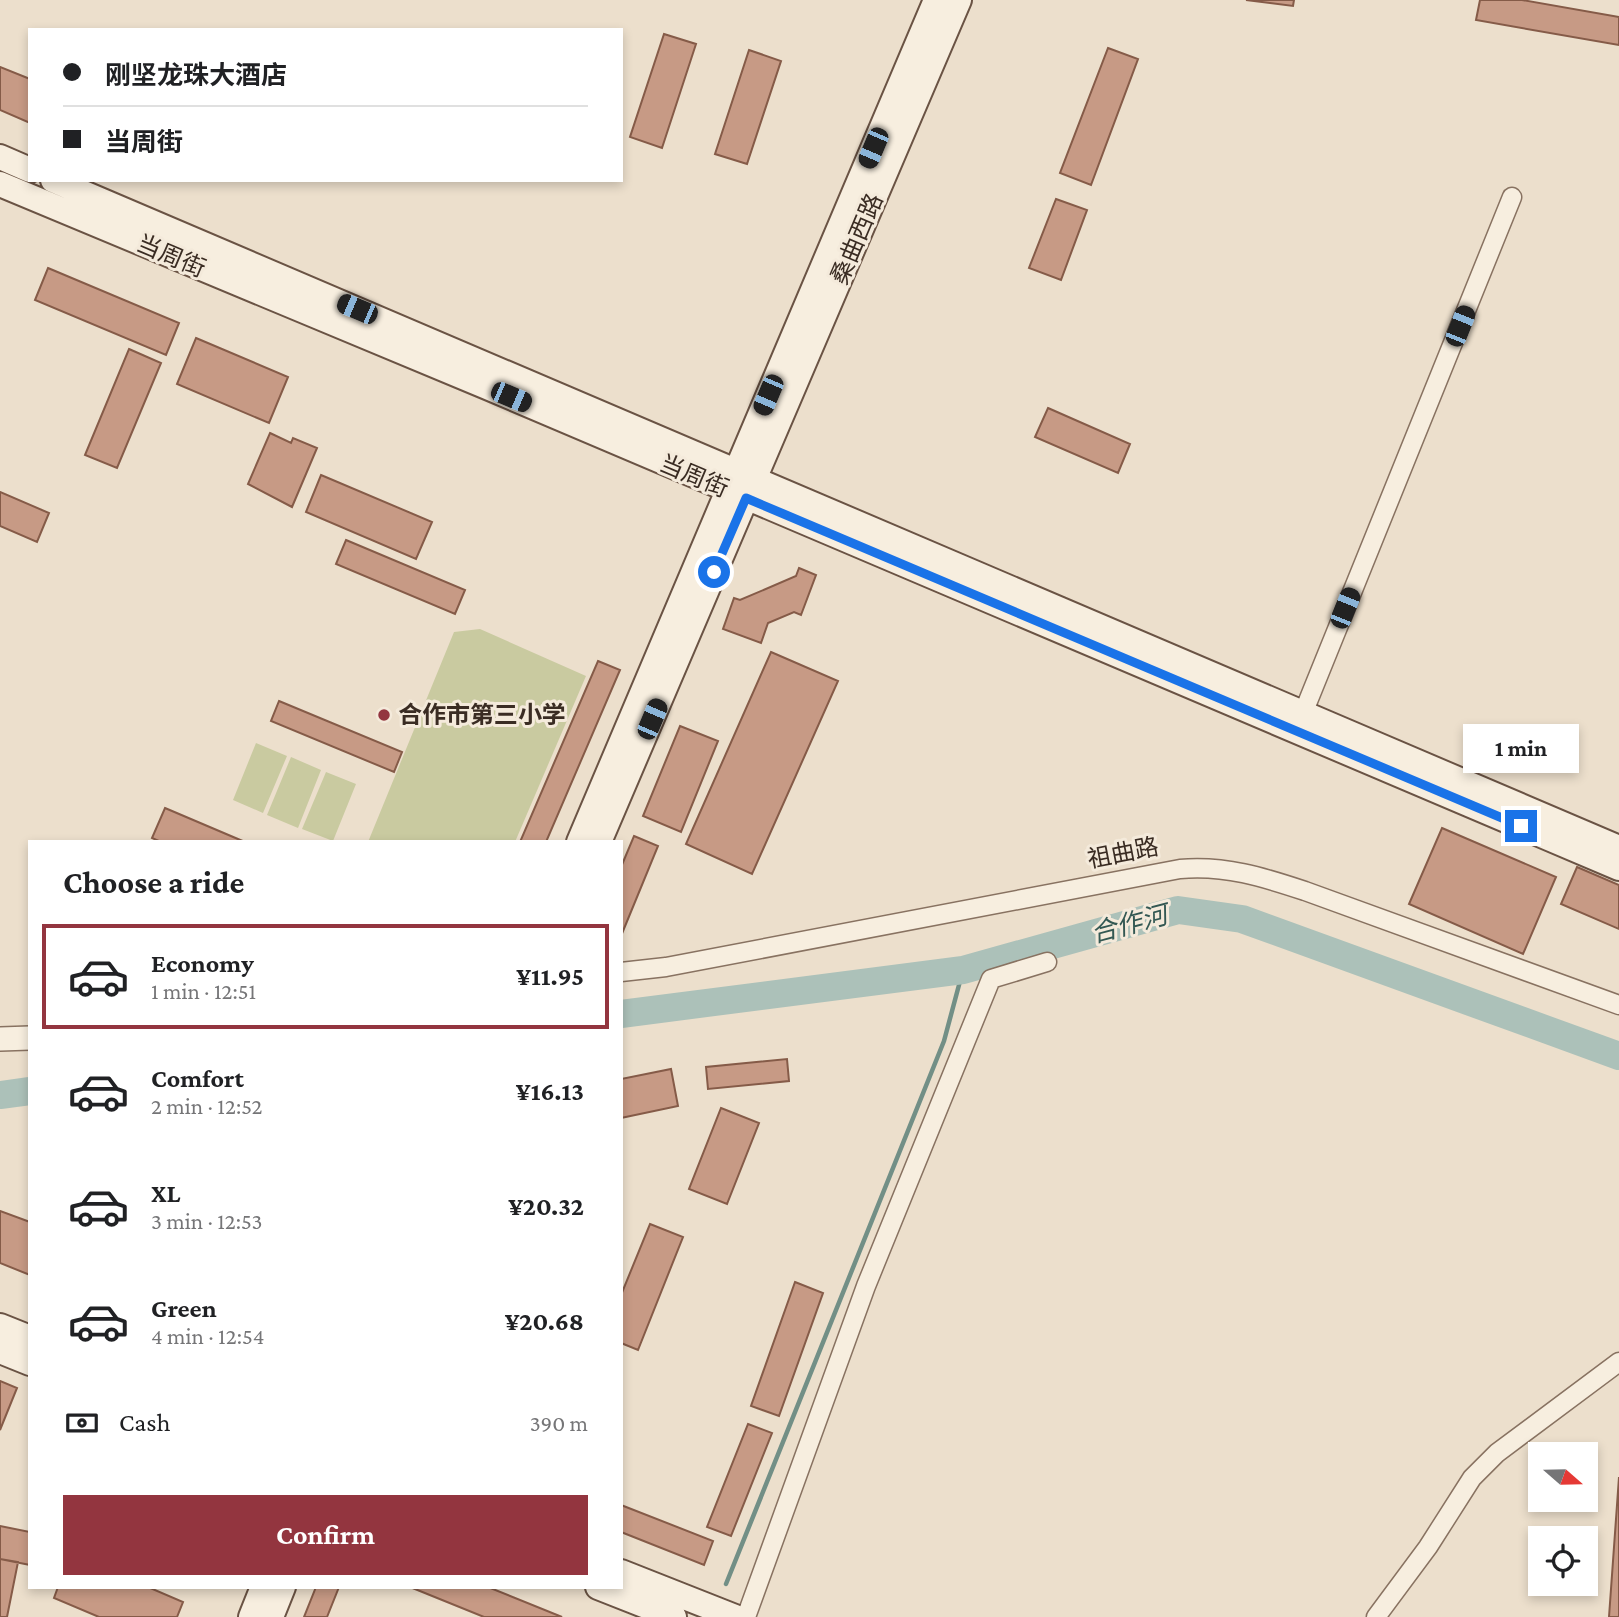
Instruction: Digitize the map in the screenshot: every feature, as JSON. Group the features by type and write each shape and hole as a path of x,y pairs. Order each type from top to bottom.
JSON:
{"main road":[{"name":"桑曲西路","path":"741,484 936,0"},
{"name":"桑曲西路","path":"741,484 959,0"},
{"path":"0,157 28,169"},
{"name":"当周街","path":"58,182 1619,868"},
{"name":"当周街","path":"0,184 1304,711 1619,848"},
{"path":"580,840 741,484"},
{"path":"600,840 741,484"},
{"path":"0,1326 28,1337"},
{"path":"0,1351 28,1362"},
{"path":"623,1573 735,1617"},
{"path":"251,1617 262,1589"},
{"path":"271,1617 282,1589"},
{"path":"603,1589 674,1617"}],"street":[{"path":"1304,711 1512,197"},
{"name":"祖曲路","path":"623,972 679,964 1180,869 1220,868 1260,876 1305,891 1619,1005"},
{"path":"746,1617 866,1286 991,979 1046,962"},
{"path":"0,1039 28,1038"},
{"path":"1376,1617 1428,1547 1472,1478 1497,1453 1619,1362"}],"green space":[{"path":"480,629 586,676 516,840 369,840 454,632"},
{"path":"256,743 287,756 263,813 233,800"},
{"path":"291,757 321,770 298,828 267,815"},
{"path":"326,772 356,784 333,840 302,829"}],"building":[{"path":"1246,0 1294,0 1293,6"},
{"path":"1480,0 1522,0 1619,17 1619,45 1476,20"},
{"path":"664,34 696,44 662,148 630,137"},
{"path":"1108,48 1138,59 1091,185 1060,173"},
{"path":"749,50 781,61 747,164 715,154"},
{"path":"0,67 28,78 28,122 0,110"},
{"path":"1056,199 1087,210 1061,280 1029,268"},
{"path":"48,268 179,323 166,355 35,300"},
{"path":"196,338 288,377 269,423 177,384"},
{"path":"129,349 161,363 117,468 85,455"},
{"path":"1048,408 1130,444 1118,473 1035,437"},
{"path":"270,433 291,443 293,438 317,448 292,507 248,484"},
{"path":"321,475 432,522 416,559 306,512"},
{"path":"0,492 49,513 37,542 0,526"},
{"path":"346,540 465,590 455,614 336,564"},
{"path":"799,568 816,575 801,615 794,612 768,623 761,643 723,629 734,598 740,600 796,576"},
{"path":"771,652 838,681 752,874 686,844"},
{"path":"598,661 620,670 547,840 521,840"},
{"path":"279,701 402,752 394,772 271,721"},
{"path":"680,726 718,741 681,832 643,816"},
{"path":"165,808 240,840 156,840 152,838"},
{"path":"1442,828 1556,877 1523,954 1409,904"},
{"path":"634,836 658,846 623,931 623,862"},
{"path":"1577,867 1619,885 1619,929 1561,904"},
{"path":"787,1059 789,1081 708,1089 706,1067"},
{"path":"671,1069 678,1106 623,1118 623,1079"},
{"path":"721,1108 759,1123 727,1204 689,1189"},
{"path":"0,1211 28,1221 28,1274 0,1263"},
{"path":"650,1224 683,1237 638,1350 623,1344 623,1290"},
{"path":"795,1282 823,1293 779,1416 751,1406"},
{"path":"0,1381 17,1388 0,1430"},
{"path":"748,1424 772,1433 731,1536 707,1527"},
{"path":"1619,1477 1619,1617 1609,1617"},
{"path":"623,1506 713,1541 704,1565 623,1533"},
{"path":"0,1526 28,1532 28,1565 0,1559"},
{"path":"0,1559 18,1562 7,1617 0,1617"},
{"path":"57,1589 153,1589 183,1602 177,1617 99,1617 54,1598"},
{"path":"315,1589 338,1589 327,1617 304,1617"},
{"path":"415,1589 493,1589 562,1617 484,1617"}],"waterway":[{"name":"合作河","path":"623,1014 963,970 1178,910 1242,919 1619,1056"},
{"path":"726,1584 944,1041 963,970"},
{"name":"合作河","path":"0,1095 28,1091"}],"place":[{"name":"合作市第三小学","path":"384,715"}],"route":[{"path":"714,572 746,498 1521,826"}]}
